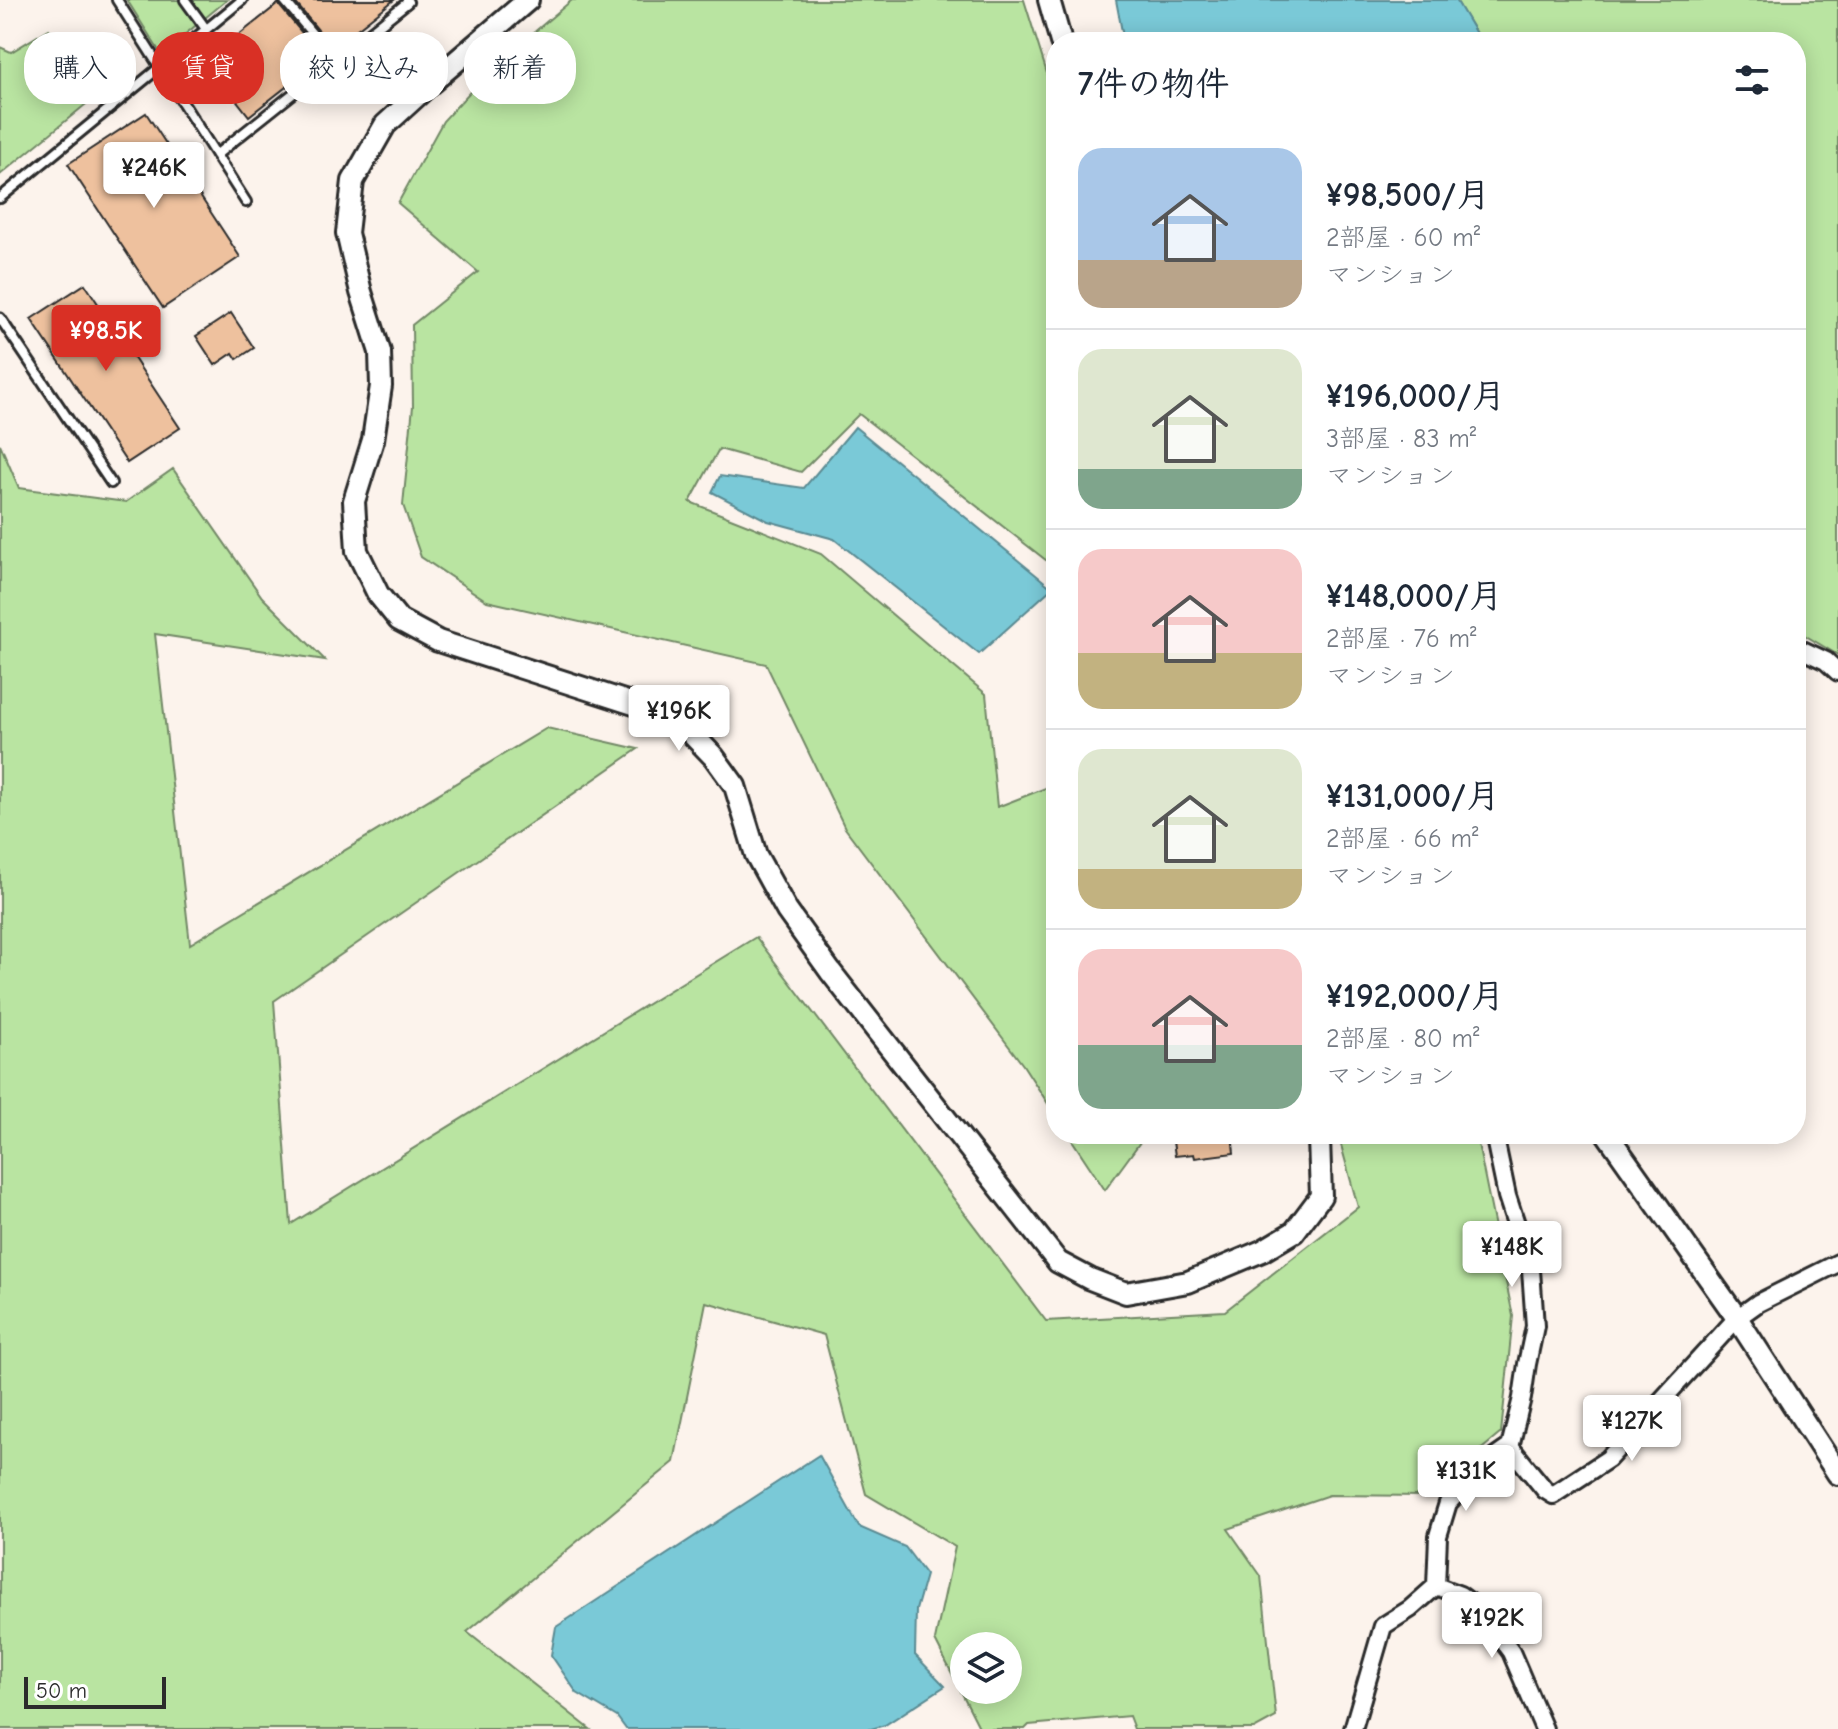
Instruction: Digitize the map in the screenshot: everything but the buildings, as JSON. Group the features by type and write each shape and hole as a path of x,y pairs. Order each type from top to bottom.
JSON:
{"street":[{"path":"528,0 385,125 353,181 347,233 380,352 381,374 373,440 354,501 357,551 378,594 399,620 438,641 646,708 688,730 714,757 735,786 756,855 787,911 830,971 1058,1262 1126,1293 1188,1282 1262,1251 1294,1232 1321,1196 1319,1144"},
{"path":"1049,0 1058,32"},
{"path":"1806,652 1826,661 1838,672"},
{"path":"1353,1729 1383,1626 1410,1609 1436,1586 1438,1536 1448,1503 1480,1468 1510,1447 1522,1398 1535,1326 1531,1270 1507,1196 1496,1144"},
{"path":"1614,1144 1737,1318 1838,1474"},
{"path":"1510,1447 1545,1490 1553,1495 1608,1459 1737,1318 1758,1303 1838,1263"},
{"path":"1436,1586 1460,1595 1479,1609 1511,1652 1544,1729"}],"lane":[{"path":"117,0 152,56"},
{"path":"185,0 206,29"},
{"path":"202,32 242,0"},
{"path":"284,0 311,32"},
{"path":"371,32 407,0"},
{"path":"0,198 152,73"},
{"path":"183,104 246,202"},
{"path":"216,155 281,104"},
{"path":"0,318 111,483"}],"green space":[{"path":"127,0 227,0 188,32 152,32 152,40"},
{"path":"572,0 1024,0 1046,70 1046,560 859,414 801,472 719,449 690,502 821,554 986,694 997,807 1046,788 1046,1101 1023,1065 845,828 766,664 487,601 421,557 403,505 413,406 412,325 478,272 398,203 443,121 464,98 464,104 576,104 576,32 534,32"},
{"path":"1456,0 1838,0 1838,655 1806,636 1806,32 1475,32"},
{"path":"24,44 24,104 86,104 0,175 0,47 11,52"},
{"path":"0,444 19,488 126,502 173,469 262,597 325,660 155,634 190,944 547,728 638,749 274,1001 291,1224 756,937 1046,1321 1225,1311 1358,1207 1341,1144 1478,1144 1513,1316 1501,1433 1425,1496 1329,1495 1228,1529 1261,1576 1276,1717 1254,1729 1134,1729 1129,1716 1029,1725 1025,1729 980,1729 967,1704 1022,1704 1022,1632 950,1632 950,1670 935,1640 955,1547 866,1494 824,1335 706,1302 674,1462 467,1632 590,1729 0,1729"},
{"path":"1075,1144 1139,1144 1105,1190"}],"water":[{"path":"1116,0 1456,0 1475,32 1122,32"},
{"path":"855,427 1046,583 1046,593 979,654 834,539 768,521 712,492 720,476 804,488"},
{"path":"819,1455 859,1527 905,1547 926,1575 916,1610 915,1655 945,1686 885,1725 871,1729 626,1729 617,1717 577,1693 551,1655 556,1627"}]}
